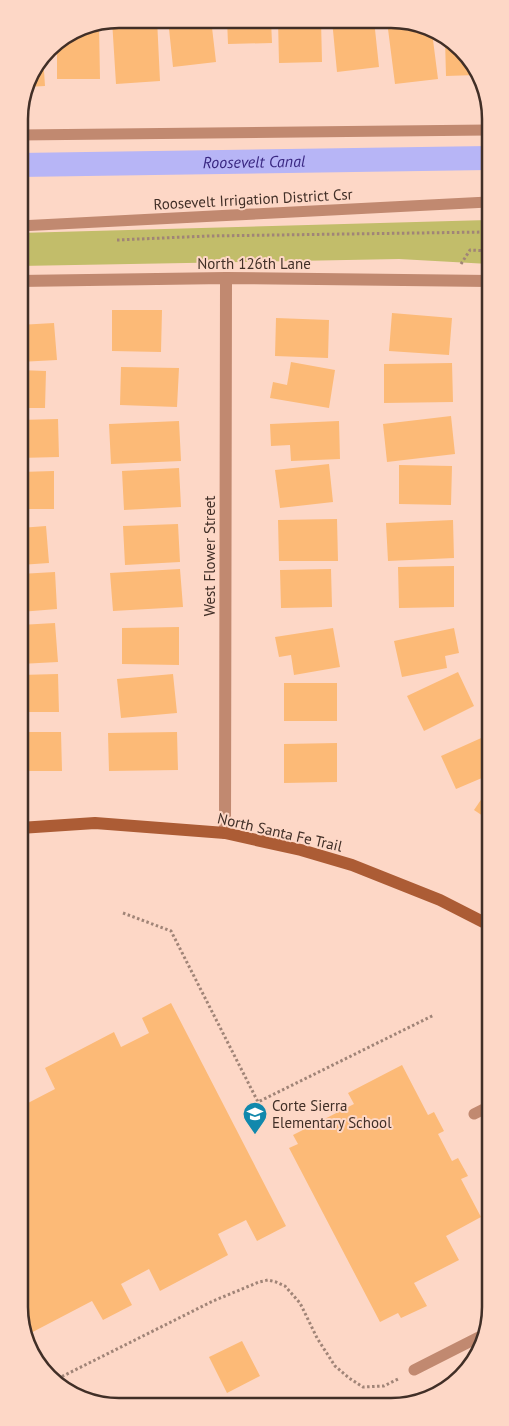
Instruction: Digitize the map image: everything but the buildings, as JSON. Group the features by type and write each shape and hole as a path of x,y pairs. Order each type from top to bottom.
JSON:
{"street":[{"name":"North 126th Lane","path":"28,281 226,278 482,281"},
{"name":"West Flower Street","path":"225,833 226,278"},
{"name":"North Santa Fe Trail","path":"28,827 95,823 225,833 301,850 352,865 440,900 481,921"}],"lane":[{"path":"28,135 482,130"},
{"name":"Roosevelt Irrigation District Csr","path":"28,226 482,202"},
{"path":"474,1114 481,1110"},
{"path":"414,1370 476,1338"}],"path":[{"path":"112,240 208,236 482,232"},
{"path":"450,281 470,250 482,251"},
{"path":"123,913 171,931 258,1102 434,1015"},
{"path":"60,1377 213,1301 268,1280 286,1286 300,1303 317,1338 335,1366 363,1387 384,1386 414,1370"}],"shaded area":[{"path":"482,220 482,264 399,259 28,266 28,233"}],"waterway":[{"name":"Roosevelt Canal","path":"28,165 482,158"}],"place":[{"name":"Corte Sierra Elementary School","path":"255,1135"}]}
